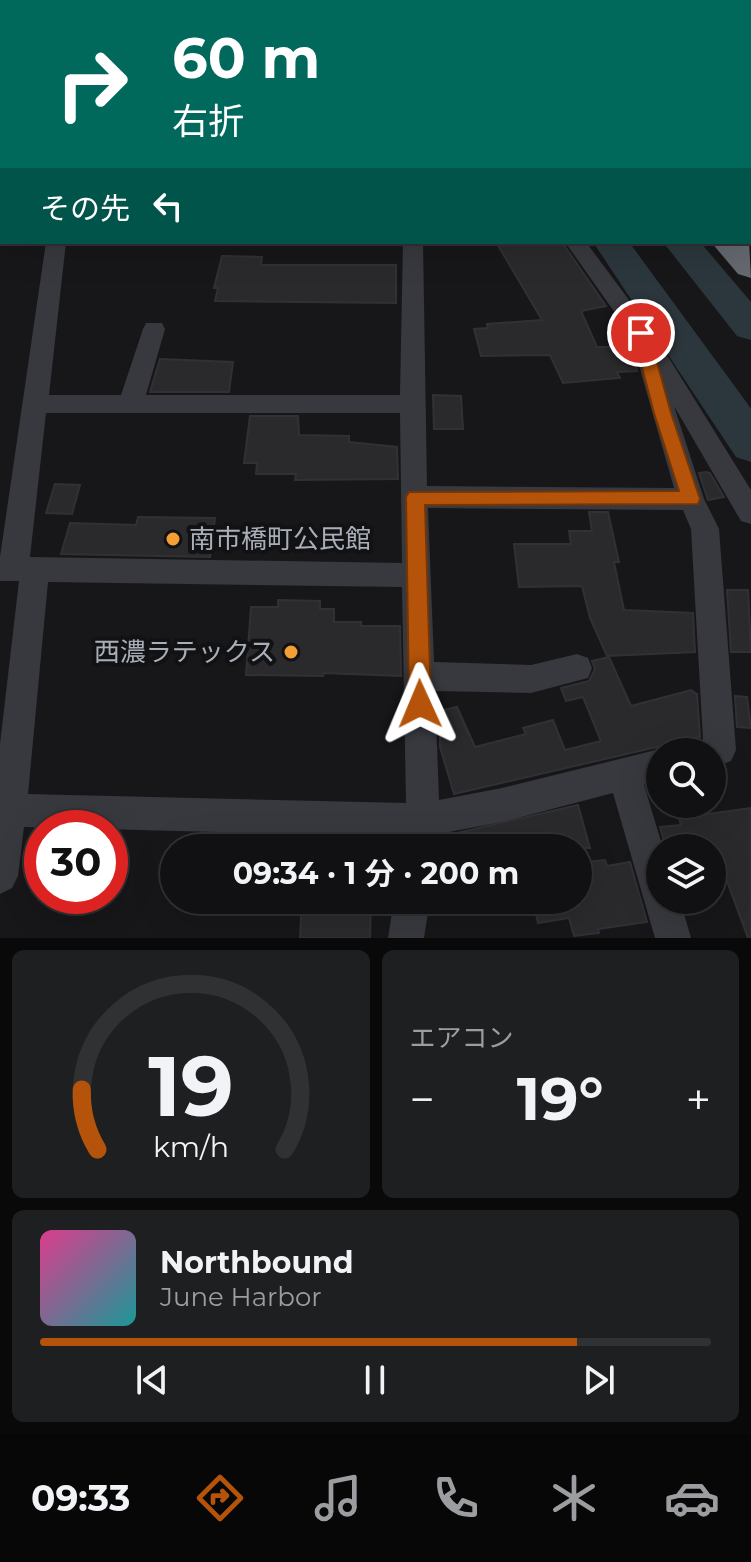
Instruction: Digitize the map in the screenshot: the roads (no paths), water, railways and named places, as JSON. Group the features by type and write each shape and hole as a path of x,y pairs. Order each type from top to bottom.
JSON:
{"highway":[{"path":"731,244 751,266"}],"street":[{"path":"0,876 9,810 16,570 56,244"},
{"path":"413,244 412,404 421,834"},
{"path":"576,244 641,333 751,513"},
{"path":"131,403 154,329"},
{"path":"641,333 670,437 691,499 705,529 713,690 719,738"},
{"path":"35,404 412,404"},
{"path":"415,497 691,499"},
{"path":"16,570 417,575"},
{"path":"420,676 531,679 577,668"},
{"path":"9,810 421,834 502,805 646,769"},
{"path":"624,775 646,848"},
{"path":"406,938 410,914"},
{"path":"666,914 673,938"}],"waterway":[{"path":"612,244 751,445"},
{"path":"683,244 751,327"}],"place":[{"name":"南市橋町公民館","path":"173,539"},
{"name":"西濃ラテックス","path":"291,652"}]}
